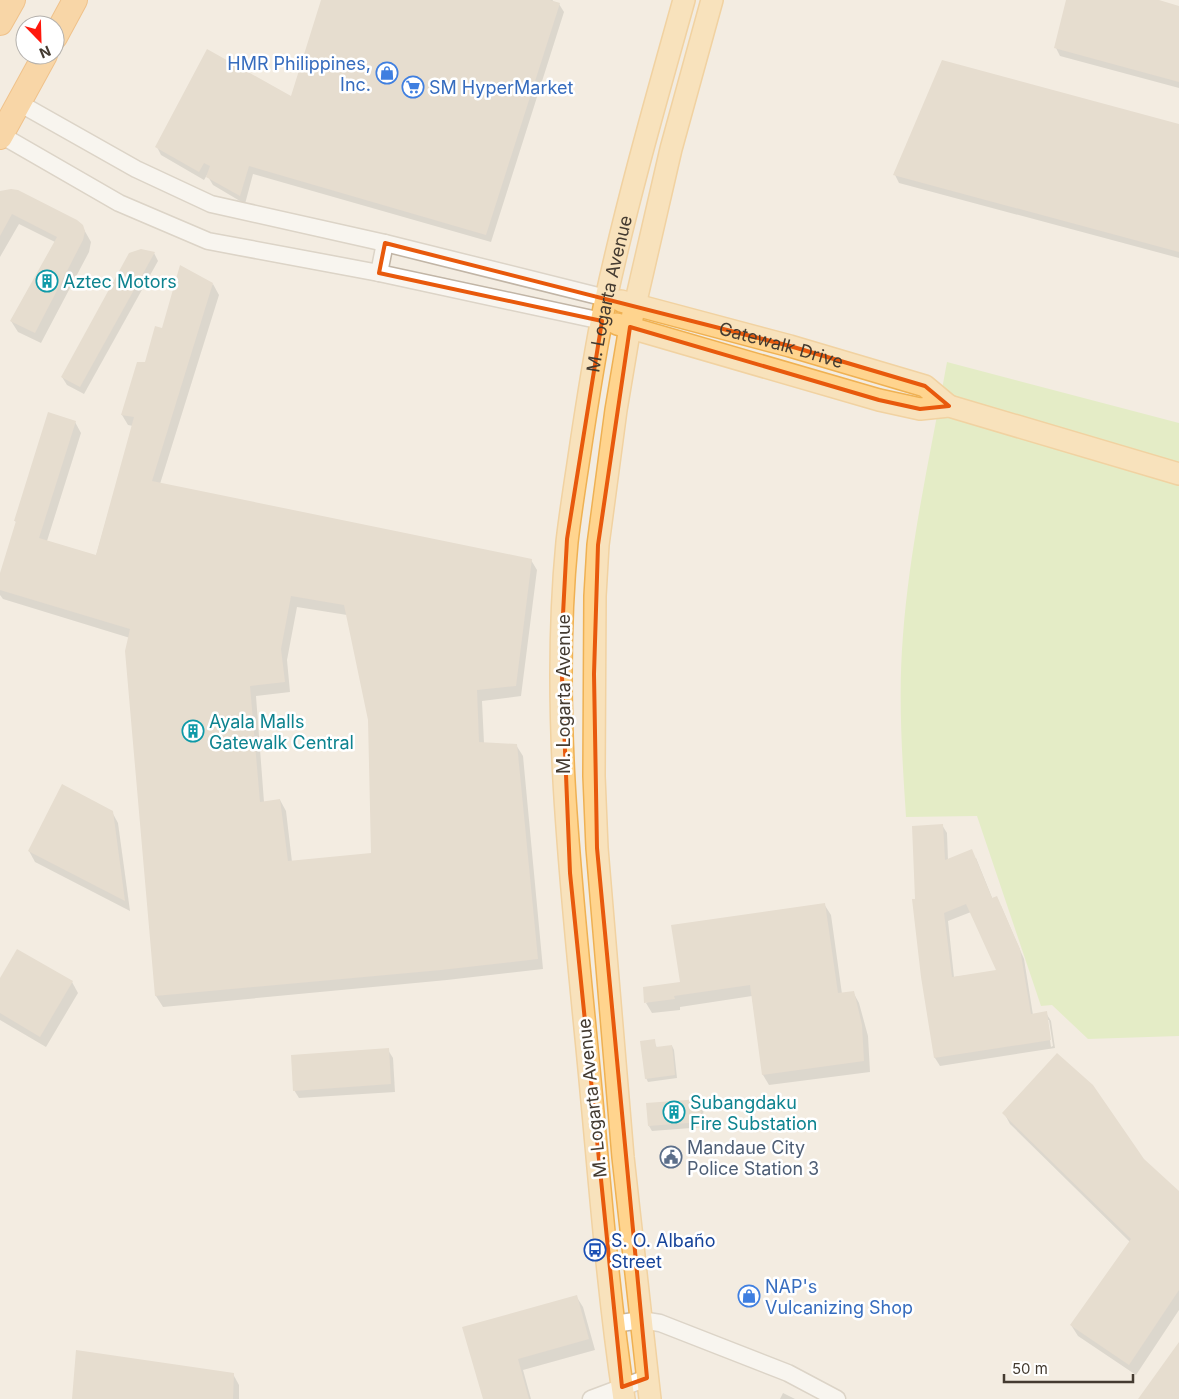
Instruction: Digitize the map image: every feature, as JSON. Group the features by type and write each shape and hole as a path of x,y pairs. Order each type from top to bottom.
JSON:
{"highway":[{"path":"0,23 12,0"},
{"path":"65,18 75,0"},
{"path":"1,136 40,65"}],"main road":[{"name":"M. Logarta Avenue","path":"623,1393 614,1324 570,873 563,765 561,652 563,592 567,539 586,406 606,298 645,142 684,0"},
{"name":"M. Logarta Avenue","path":"650,1399 623,1158 597,848 594,776 594,596 598,545 616,410 634,304 671,149 712,0"},
{"name":"Gatewalk Drive","path":"606,298 790,346 925,386 949,406"},
{"name":"Gatewalk Drive","path":"602,321 630,327 879,400 920,409 949,406 1179,474"},
{"path":"563,592 594,596"}],"street":[{"path":"19,103 136,169 211,204 385,243 606,298"},
{"path":"1,136 119,203 208,241 379,274 602,321"},
{"path":"379,274 385,243"},
{"path":"614,1324 641,1320 660,1322 788,1374 837,1399"},
{"path":"591,1399 623,1393 647,1378"}],"highlighted area":[{"path":"385,243 790,346 925,386 949,406 920,409 879,400 630,327 598,545 594,674 597,848 647,1378 622,1387 570,873 561,652 567,539 602,321 379,273"}],"green space":[{"path":"947,362 1179,423 1179,1036 1088,1039 1052,1005 1041,1006 977,816 906,817 901,703 906,601 916,532"}],"building":[{"name":"SM HyperMarket","path":"321,0 550,0 560,3 486,235 249,166 240,196 206,177 210,166 204,163 199,172 155,147 207,49 291,96"},
{"path":"1066,0 1159,0 1179,6 1179,82 1054,48"},
{"path":"942,60 1179,124 1179,252 893,175"},
{"name":"Aztec Motors","path":"18,190 77,220 83,225 85,231 83,240 35,333 10,321 57,237 12,214 0,236 0,191"},
{"path":"141,249 155,252 80,387 61,377 129,253"},
{"name":"Ayala Malls Gatewalk Central","path":"180,265 213,283 152,481 532,559 516,686 477,690 479,742 517,744 538,959 441,970 155,996 125,651 130,629 0,590 0,573 48,412 76,421 39,538 96,555 134,417 121,415 137,362 145,362 155,326 162,328","holes":["291,596 344,605 368,720 371,853 288,861 280,799 260,802 250,686 285,682 281,649"]},
{"path":"62,784 113,811 125,901 28,851"},
{"path":"943,824 945,860 972,849 992,898 997,896 1020,949 1031,1014 1047,1011 1051,1040 934,1058 921,977 912,899 915,899 912,826","holes":["966,904 996,970 952,977 944,913"]},
{"path":"825,903 838,993 854,991 862,1025 864,1061 762,1075 750,985 674,996 675,999 644,1003 643,987 680,982 671,925"},
{"path":"17,949 73,981 40,1037 0,1013 0,978"},
{"path":"655,1039 656,1047 672,1045 675,1075 645,1079 640,1041"},
{"path":"389,1048 391,1084 293,1091 291,1055"},
{"path":"1057,1053 1093,1085 1144,1159 1179,1191 1179,1290 1129,1365 1070,1325 1131,1239 1002,1113"},
{"name":"Subangdaku Fire Substation","path":"700,1099 702,1122 648,1126 646,1103"},
{"path":"577,1295 589,1339 518,1359 529,1399 483,1399 462,1327"},
{"path":"1179,1342 1179,1399 1138,1399"},
{"path":"76,1350 234,1373 233,1399 72,1399"}],"place":[{"name":"HMR Philippines, Inc.","path":"387,73"},
{"name":"SM HyperMarket","path":"413,87"},
{"name":"Aztec Motors","path":"47,281"},
{"name":"Ayala Malls Gatewalk Central","path":"193,731"},
{"name":"Subangdaku Fire Substation","path":"674,1112"},
{"name":"Mandaue City Police Station 3","path":"671,1157"},
{"name":"S. O. Albaño Street","path":"595,1250"},
{"name":"NAP's Vulcanizing Shop","path":"749,1296"}]}
